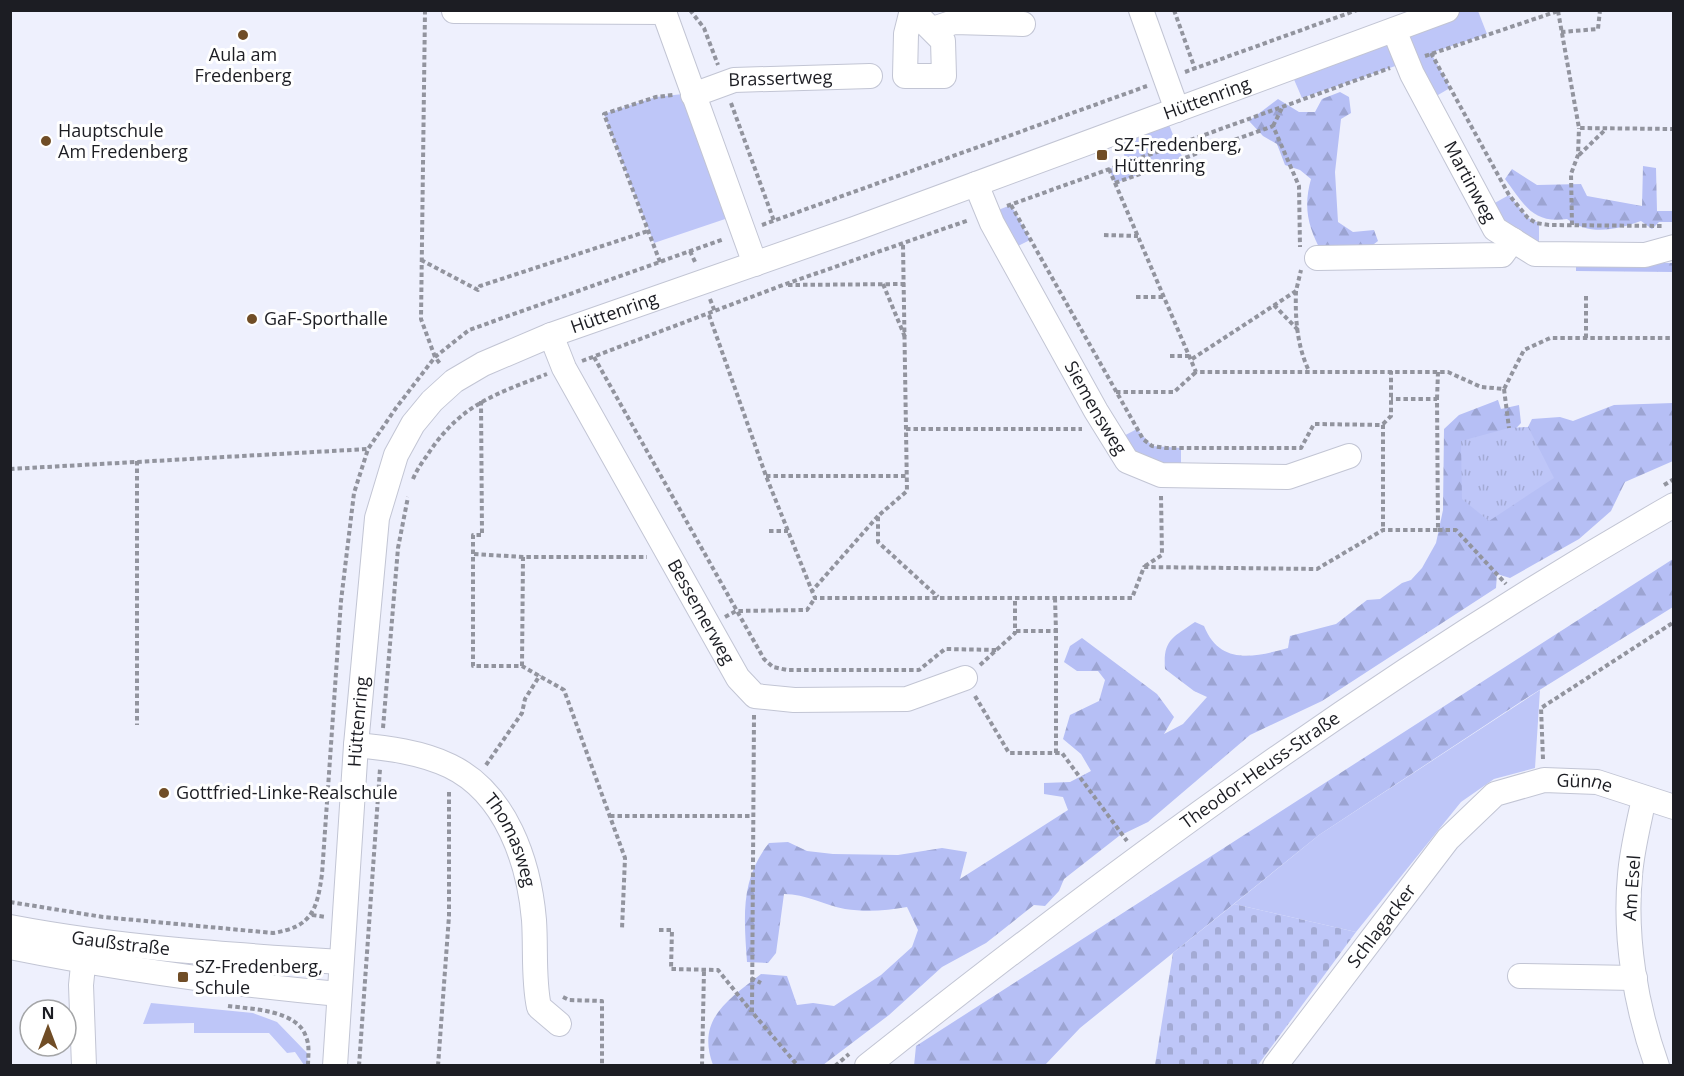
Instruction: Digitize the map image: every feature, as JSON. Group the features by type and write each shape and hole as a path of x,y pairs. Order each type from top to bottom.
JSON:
{"street":[{"path":"912,10 943,41 944,76 905,76 906,34 912,10"},
{"path":"1141,10 1177,110"},
{"name":"Hüttenring","path":"335,1065 356,745 376,518 396,455 413,424 454,381 483,364 551,335 976,184 1447,10"},
{"path":"454,11 673,18 693,94 755,264"},
{"path":"933,29 954,22 1023,24"},
{"name":"Martinweg","path":"1394,30 1429,109 1495,229 1539,254 1645,255 1672,236"},
{"name":"Brassertweg","path":"693,94 724,82 870,76"},
{"name":"Siemensweg","path":"976,184 988,214 1101,420 1127,461 1161,475 1288,477 1349,456"},
{"path":"1304,260 1502,255 1513,240"},
{"name":"Bessemerweg","path":"551,335 564,368 709,627 738,678 754,696"},
{"name":"Theodor-Heuss-Straße","path":"867,1065 968,985 1294,745 1519,597 1674,505"},
{"path":"754,696 794,700 907,699 965,678"},
{"name":"Thomasweg","path":"356,745 382,747 449,766 474,783 504,817 523,862 534,918 536,994 539,1007 559,1024"},
{"name":"Günne","path":"1495,794 1544,780 1597,782 1674,807"},
{"name":"Schlagacker","path":"1287,1061 1448,839 1495,794"},
{"name":"Am Esel","path":"1644,798 1629,874 1629,926 1635,978 1647,1040 1657,1065"},
{"name":"Gaußstraße","path":"10,927 84,951 183,977 339,994"},
{"name":"Gaußstraße","path":"10,947 84,951 160,950 341,962"},
{"path":"84,951 84,1065"},
{"path":"1520,976 1635,978"}],"path":[{"path":"425,10 421,319 435,357 454,381"},
{"path":"690,10 704,28 774,221"},
{"path":"1174,10 1195,69"},
{"path":"10,902 103,917 273,933 284,931 306,921 316,908 319,897 341,601 354,493 368,449 435,357 469,330 1357,10"},
{"path":"1561,32 1598,29 1600,10"},
{"path":"411,485 414,475 441,435 481,400 783,285 903,245 1431,53 1559,11 1579,129 1578,155 1571,174 1572,225"},
{"path":"1431,53 1503,184 1519,208 1536,223 1672,236"},
{"path":"660,262 604,114 656,97 693,94"},
{"path":"1115,183 1274,126 1283,106"},
{"path":"1274,126 1299,186 1304,260 1296,291 1298,330 1302,358 1309,371"},
{"path":"1579,129 1674,129"},
{"path":"1578,155 1607,129"},
{"path":"1109,169 1196,372"},
{"path":"1011,205 1143,439 1152,446 1166,448 1301,448 1314,424 1383,425"},
{"path":"421,260 478,290 480,286 648,231"},
{"path":"1104,235 1138,236"},
{"path":"812,591 878,516 907,491 903,245"},
{"path":"884,284 906,340"},
{"path":"783,285 905,284"},
{"path":"1170,357 1191,358 1296,291"},
{"path":"1586,296 1586,338"},
{"path":"1136,297 1164,297"},
{"path":"1274,305 1298,330"},
{"path":"709,315 766,476 815,598"},
{"path":"1509,428 1504,389 1524,350 1550,338 1674,338"},
{"path":"594,357 736,611 764,659 773,667 787,670 919,670 945,649 997,650"},
{"path":"1116,392 1174,392 1196,372 1309,371 1449,372 1481,387 1504,389"},
{"path":"1383,530 1383,425 1391,416 1391,371"},
{"path":"1437,372 1437,530"},
{"path":"1391,399 1437,399"},
{"path":"481,400 482,535 473,535 473,666 522,666 564,690 624,858 622,929"},
{"path":"906,429 1088,429 1101,420"},
{"path":"10,469 368,449"},
{"path":"137,461 137,725"},
{"path":"815,598 1132,598 1144,567 1162,555 1161,475"},
{"path":"766,476 907,476"},
{"path":"359,1065 398,548 409,495"},
{"path":"878,516 878,542 939,598"},
{"path":"1144,567 1317,568 1383,530 1456,530 1507,586"},
{"path":"769,531 788,531"},
{"path":"474,554 523,557 670,556"},
{"path":"522,666 523,557"},
{"path":"709,627 736,611 807,610 815,598"},
{"path":"1015,598 1016,631"},
{"path":"1056,598 1056,753"},
{"path":"1544,780 1541,708 1674,622"},
{"path":"1056,631 1016,631 965,678 1009,753 1062,753 1128,842"},
{"path":"474,783 522,713 525,699 540,675"},
{"path":"752,1012 751,816 754,696"},
{"path":"438,1065 449,916 449,766"},
{"path":"610,816 751,816"},
{"path":"659,930 672,930 671,969 718,970 798,1065"},
{"path":"702,1065 704,970"},
{"path":"751,978 761,983"},
{"path":"556,994 569,1000 602,1001 602,1065"},
{"path":"266,1011 292,1021 306,1034 308,1065"}],"green space":[{"path":"1447,11 1478,11 1487,34 1431,53 1450,88 1426,102 1407,62 1302,98 1289,68"},
{"path":"1340,92 1349,97 1351,113 1341,119 1335,172 1338,222 1353,232 1374,230 1378,241 1366,250 1322,253 1313,235 1308,217 1307,199 1311,179 1300,170 1285,165 1277,144 1263,136 1249,121 1278,99 1299,112 1315,112 1322,99"},
{"path":"692,93 737,215 654,243 604,114 656,97"},
{"path":"1165,115 1183,159 1115,183 1109,169 1127,162 1115,133"},
{"path":"1643,166 1656,168 1657,211 1672,211 1673,222 1659,222 1652,229 1641,221 1603,230 1585,228 1567,219 1545,218 1530,210 1505,179 1512,169 1537,185 1581,184 1587,196 1642,206"},
{"path":"1509,195 1528,218 1539,223 1539,254 1484,209"},
{"path":"1011,205 1030,240 1008,251 988,214"},
{"path":"1576,262 1673,263 1673,272 1576,271"},
{"path":"1498,400 1501,409 1519,405 1521,423 1507,438 1525,433 1532,419 1560,417 1573,421 1614,405 1673,403 1673,461 1625,482 1611,511 1579,539 1510,578 1497,574 1496,588 1322,701 1250,735 1148,822 1119,836 1064,879 1059,891 1045,906 1034,905 986,943 942,967 889,1015 823,1065 713,1065 709,1049 712,1023 727,1002 761,974 787,976 797,1005 813,1003 834,1006 881,975 912,947 918,930 907,907 876,911 853,910 784,894 776,953 768,963 747,962 746,900 753,871 769,843 788,842 807,851 833,854 898,855 942,848 967,852 960,879 1068,810 1063,797 1044,794 1044,783 1070,782 1091,771 1081,754 1063,739 1070,715 1099,701 1105,680 1098,671 1077,671 1064,662 1070,646 1082,638 1157,694 1174,717 1164,734 1183,724 1207,697 1194,691 1165,669 1166,652 1171,641 1195,622 1204,626 1219,648 1229,653 1251,656 1288,648 1290,636 1336,624 1367,600 1380,599 1402,583 1411,580 1422,568 1436,543 1443,510 1444,429 1459,415"},
{"path":"1528,427 1554,478 1489,521 1462,499 1461,441 1509,428"},
{"path":"1137,429 1152,446 1181,448 1181,477 1114,441"},
{"path":"1673,559 1673,607 1525,699 1319,835 1080,1028 1045,1065 914,1066 916,1046"},
{"path":"1540,690 1535,768 1494,779 1461,802 1356,932 1234,904 1319,835"},
{"path":"1234,904 1356,932 1258,1065 1155,1065 1173,953"},
{"path":"151,1003 253,1013 277,1022 307,1053 308,1065 304,1065 295,1052 287,1053 269,1033 194,1033 194,1023 143,1024"}],"place":[{"name":"Aula am Fredenberg","path":"243,35"},
{"name":"Hauptschule Am Fredenberg","path":"46,141"},
{"name":"SZ-Fredenberg, Hüttenring","path":"1102,155"},
{"name":"GaF-Sporthalle","path":"252,319"},
{"name":"Gottfried-Linke-Realschule","path":"164,793"},
{"name":"SZ-Fredenberg, Schule","path":"183,977"}]}
